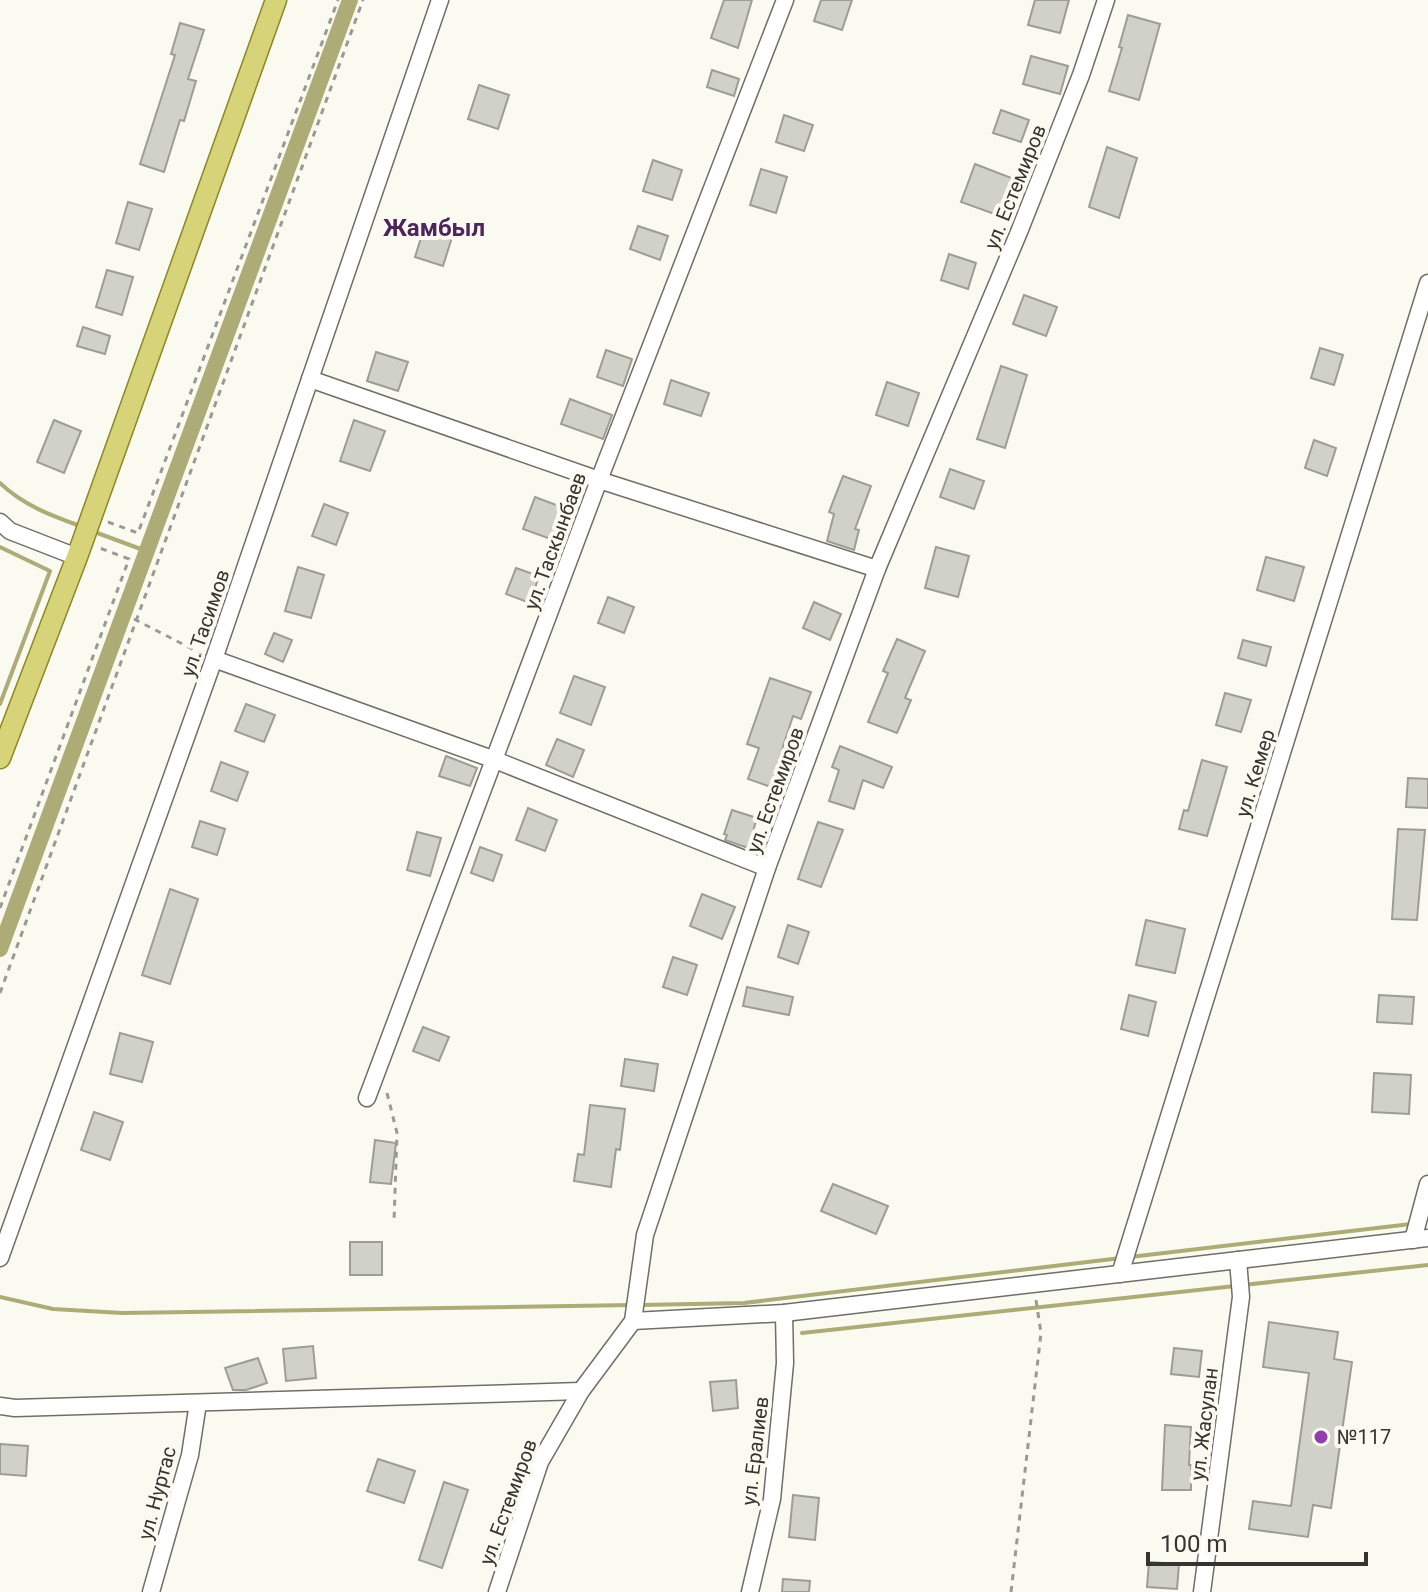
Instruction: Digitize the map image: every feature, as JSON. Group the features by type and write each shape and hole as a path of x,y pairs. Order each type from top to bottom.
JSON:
{"main road":[{"path":"0,758 80,549 276,0"}],"street":[{"name":"ул. Тасимов","path":"0,1258 214,659 440,0"},
{"name":"ул. Таскынбаев","path":"367,1098 599,480 785,0"},
{"name":"ул. Естемиров","path":"497,1592 540,1462 581,1391 633,1321 645,1235 767,868 877,569 1025,218 1081,75 1106,0"},
{"name":"ул. Кемер","path":"1120,1274 1428,283"},
{"path":"310,379 599,480 877,569"},
{"path":"0,522 10,531 80,549"},
{"path":"214,659 495,760 767,868"},
{"path":"633,1321 784,1313 1420,1239 1428,1184"},
{"name":"ул. Жасулан","path":"1202,1592 1241,1297 1238,1260"},
{"name":"ул. Ералиев","path":"750,1592 772,1499 785,1363 784,1313"},
{"path":"0,1406 581,1391"},
{"name":"ул. Нуртас","path":"151,1592 190,1455 198,1403"}],"path":[{"path":"91,516 138,533 338,0"},
{"path":"0,993 134,619 363,0"},
{"path":"0,908 129,559 80,549"},
{"path":"134,619 214,659"},
{"path":"387,1093 397,1133 394,1222"},
{"path":"1011,1592 1041,1333 1033,1284"}],"building":[{"path":"724,0 752,0 738,48 711,38"},
{"path":"821,0 852,0 842,30 814,21"},
{"path":"1035,0 1069,0 1060,33 1028,25"},
{"path":"1128,15 1160,24 1139,100 1109,91"},
{"path":"180,23 204,30 188,79 196,81 164,172 140,164 175,55 171,54"},
{"path":"1031,56 1068,66 1060,94 1023,84"},
{"path":"712,70 739,79 734,96 707,87"},
{"path":"479,85 509,95 498,129 468,119"},
{"path":"1001,110 1029,120 1021,142 993,133"},
{"path":"784,115 813,125 804,151 776,142"},
{"path":"1107,147 1137,158 1119,218 1089,207"},
{"path":"653,160 682,170 672,200 643,191"},
{"path":"975,164 1014,179 1000,216 961,202"},
{"path":"761,169 787,177 776,213 750,205"},
{"path":"128,202 152,209 139,250 116,243"},
{"path":"426,222 454,231 443,266 415,257"},
{"path":"638,226 668,236 660,260 630,249"},
{"path":"949,254 976,263 968,289 941,280"},
{"path":"107,270 133,277 122,315 96,307"},
{"path":"1024,295 1057,307 1046,336 1013,324"},
{"path":"83,327 110,336 105,354 77,346"},
{"path":"1320,348 1343,355 1334,385 1311,378"},
{"path":"606,350 632,359 623,386 597,377"},
{"path":"376,352 408,362 398,391 367,381"},
{"path":"1001,366 1027,375 1005,448 977,439"},
{"path":"671,380 709,393 701,416 664,404"},
{"path":"887,382 919,393 908,426 876,415"},
{"path":"570,399 612,415 603,439 561,424"},
{"path":"54,420 81,431 64,473 37,462"},
{"path":"354,420 385,431 370,471 340,461"},
{"path":"1314,440 1336,448 1327,476 1305,468"},
{"path":"950,469 984,481 974,509 940,497"},
{"path":"843,476 871,486 855,529 859,530 854,550 827,541 834,514 829,512"},
{"path":"535,497 567,509 556,541 523,529"},
{"path":"324,504 348,513 336,545 312,536"},
{"path":"936,547 969,556 958,597 925,588"},
{"path":"1266,557 1304,567 1294,601 1257,590"},
{"path":"298,567 324,575 311,618 285,611"},
{"path":"516,568 539,576 530,603 506,594"},
{"path":"608,597 634,607 624,633 598,623"},
{"path":"814,602 841,614 830,640 803,628"},
{"path":"274,633 292,640 283,662 265,654"},
{"path":"897,639 925,651 905,698 911,700 897,733 868,722 888,673 883,671"},
{"path":"1243,640 1271,647 1266,666 1238,658"},
{"path":"574,676 605,687 591,725 560,713"},
{"path":"770,678 811,692 801,719 793,716 778,762 783,764 774,788 748,779 759,748 747,744"},
{"path":"1225,693 1251,700 1241,732 1216,725"},
{"path":"246,704 275,715 264,742 235,731"},
{"path":"557,739 584,750 573,777 546,765"},
{"path":"840,746 892,767 883,788 863,780 854,809 829,801 839,770 832,767"},
{"path":"446,756 477,768 470,786 439,776"},
{"path":"1202,760 1227,767 1207,836 1179,829 1184,810 1188,811"},
{"path":"221,762 248,772 237,801 211,791"},
{"path":"1408,778 1428,779 1428,808 1406,807"},
{"path":"528,808 557,820 545,851 516,840"},
{"path":"732,810 757,818 748,848 725,840"},
{"path":"200,821 225,829 217,855 192,847"},
{"path":"818,822 843,830 821,887 798,879"},
{"path":"1398,829 1425,830 1417,920 1392,919"},
{"path":"417,832 441,838 430,876 407,870"},
{"path":"480,847 502,855 493,881 471,873"},
{"path":"170,889 198,899 170,984 142,975"},
{"path":"702,894 735,907 722,939 690,926"},
{"path":"1146,920 1185,929 1175,973 1136,965"},
{"path":"788,925 809,932 798,964 778,957"},
{"path":"673,957 697,965 687,995 663,987"},
{"path":"747,987 793,997 789,1015 743,1006"},
{"path":"1129,995 1156,1002 1148,1036 1121,1029"},
{"path":"1379,995 1414,997 1412,1024 1377,1022"},
{"path":"423,1027 449,1037 439,1061 413,1051"},
{"path":"120,1033 153,1042 142,1082 110,1074"},
{"path":"625,1059 658,1064 654,1091 621,1086"},
{"path":"1374,1073 1411,1075 1409,1114 1372,1112"},
{"path":"590,1105 625,1109 611,1187 574,1181 578,1154 584,1155"},
{"path":"94,1112 123,1122 110,1160 81,1150"},
{"path":"375,1140 396,1143 391,1184 370,1182"},
{"path":"833,1184 888,1206 876,1234 821,1211"},
{"path":"350,1242 382,1242 382,1275 350,1275"},
{"name":"№117","path":"1269,1322 1338,1332 1334,1359 1352,1362 1331,1508 1313,1505 1308,1537 1249,1529 1253,1501 1291,1506 1309,1373 1263,1367"},
{"path":"313,1346 316,1378 286,1381 283,1349"},
{"path":"1174,1348 1202,1351 1199,1377 1171,1374"},
{"path":"258,1358 267,1383 246,1390 233,1390 225,1368"},
{"path":"736,1380 738,1408 713,1411 710,1382"},
{"path":"1165,1425 1191,1427 1191,1490 1162,1490"},
{"path":"0,1444 28,1446 26,1476 0,1474"},
{"path":"378,1459 415,1471 404,1503 367,1491"},
{"path":"444,1482 468,1490 442,1568 419,1560"},
{"path":"793,1495 819,1498 815,1540 789,1537"},
{"path":"1149,1562 1179,1564 1177,1589 1147,1587"},
{"path":"783,1579 810,1581 809,1592 782,1592"}],"waterway":[{"path":"0,949 350,0"},
{"path":"0,483 28,503 80,526"},
{"path":"92,531 146,551"},
{"path":"0,547 50,571 0,704"},
{"path":"1130,1257 1411,1224"},
{"path":"641,1305 744,1303 1121,1258"},
{"path":"1243,1285 1428,1265"},
{"path":"802,1333 1235,1286"},
{"path":"0,1297 53,1309 122,1313 632,1305"}],"place":[{"name":"№117","path":"1321,1437"}],"district":[{"name":"Жамбыл","path":"434,228"}]}
